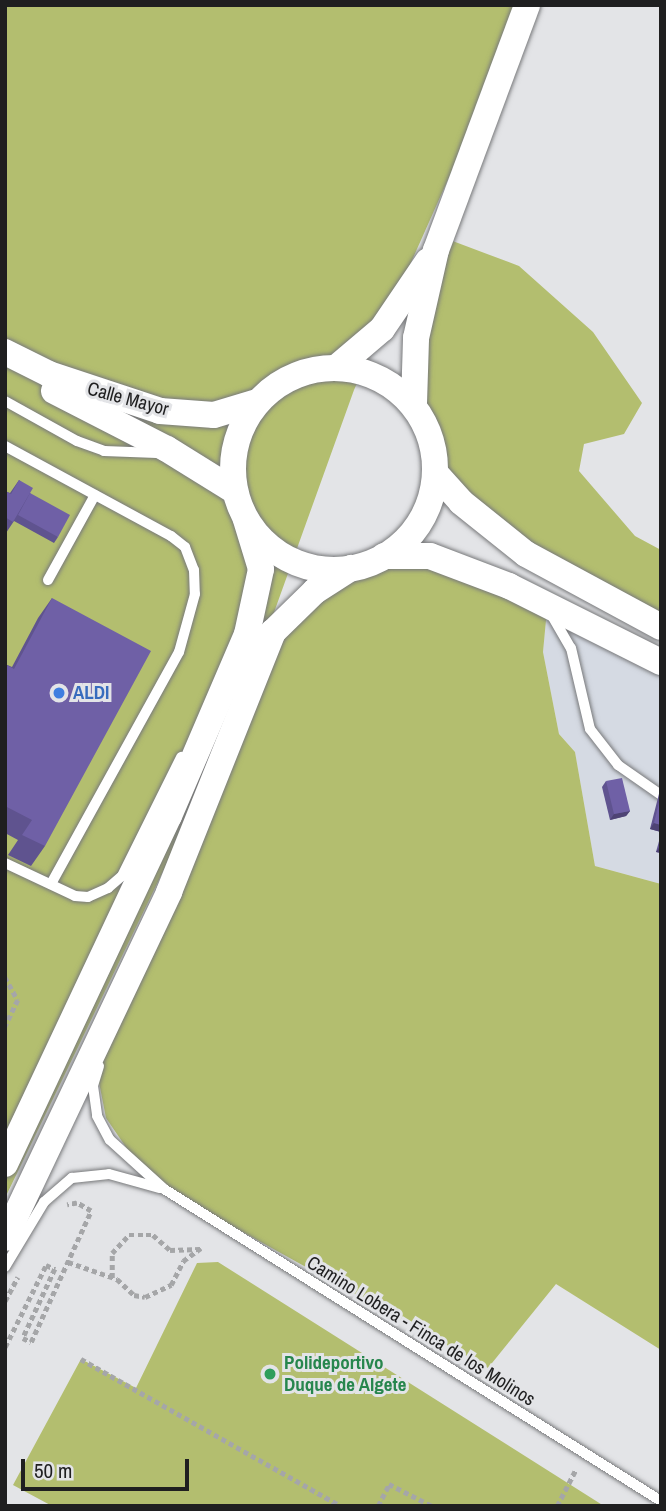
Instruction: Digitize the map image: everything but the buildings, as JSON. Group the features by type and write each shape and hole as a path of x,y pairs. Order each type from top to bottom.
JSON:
{"main road":[{"path":"169,816 273,632 315,591 351,568 384,556 410,537 430,505 437,475 426,427 414,403 416,338 436,250 527,5"},
{"path":"336,368 382,329 436,250"},
{"name":"Calle Mayor","path":"5,352 48,374 160,411 214,415 257,402"},
{"name":"Calle Mayor","path":"5,366 167,449 233,490"},
{"path":"5,1164 169,816 247,634 261,569 246,520 233,490 233,451 257,402 284,380 336,368 372,375 414,403"},
{"path":"437,475 461,502 526,554 661,627"},
{"path":"246,520 269,547 296,562 331,570 351,568"},
{"path":"384,556 430,556 545,604 661,662"},
{"path":"5,1238 170,892 273,632"}],"lane":[{"path":"5,401 78,441 104,451 158,453 167,449"},
{"path":"5,446 185,547 194,570 195,594 179,652 51,884"},
{"path":"48,580 95,495"},
{"path":"545,604 571,648 590,729 618,765 661,795"},
{"path":"5,863 75,896 88,897 116,882 222,674 234,663"},
{"path":"113,1012 93,1086 97,1116 110,1140 164,1189"},
{"path":"5,1267 44,1202 72,1178 109,1174 164,1189"},
{"name":"Camino Lobera - Finca de los Molinos","path":"164,1189 661,1501"}],"path":[{"path":"5,977 18,1000 5,1027"},
{"path":"5,1347 46,1265 55,1269 23,1338 31,1342 91,1211 77,1203 60,1206"},
{"path":"68,1262 112,1278 134,1295 158,1294 171,1286 183,1261 201,1248 170,1250 153,1235 129,1235 112,1253 112,1278"},
{"path":"5,1301 25,1266"},
{"path":"81,1359 341,1506"},
{"path":"557,1506 576,1469"},
{"path":"378,1506 389,1484 432,1506"}],"shaded area":[{"path":"548,599 661,648 661,884 595,866 575,752 559,734 543,652"}],"green space":[{"path":"5,5 526,5 354,390 236,718 272,640 363,565 421,562 548,599 543,652 559,734 575,752 595,866 661,884 661,1350 556,1284 488,1368 167,1190 132,1156 106,1118 96,1067 227,739 5,1198"},
{"path":"442,237 519,266 593,332 642,403 624,434 584,444 579,471 635,536 661,550 661,616 551,568 440,466 423,390 424,316"},
{"name":"Polideportivo Duque de Algete","path":"218,1262 604,1506 52,1506 13,1485 81,1359 136,1388 197,1263"}],"place":[{"name":"ALDI","path":"59,693"},
{"name":"Polideportivo Duque de Algete","path":"270,1374"}]}
